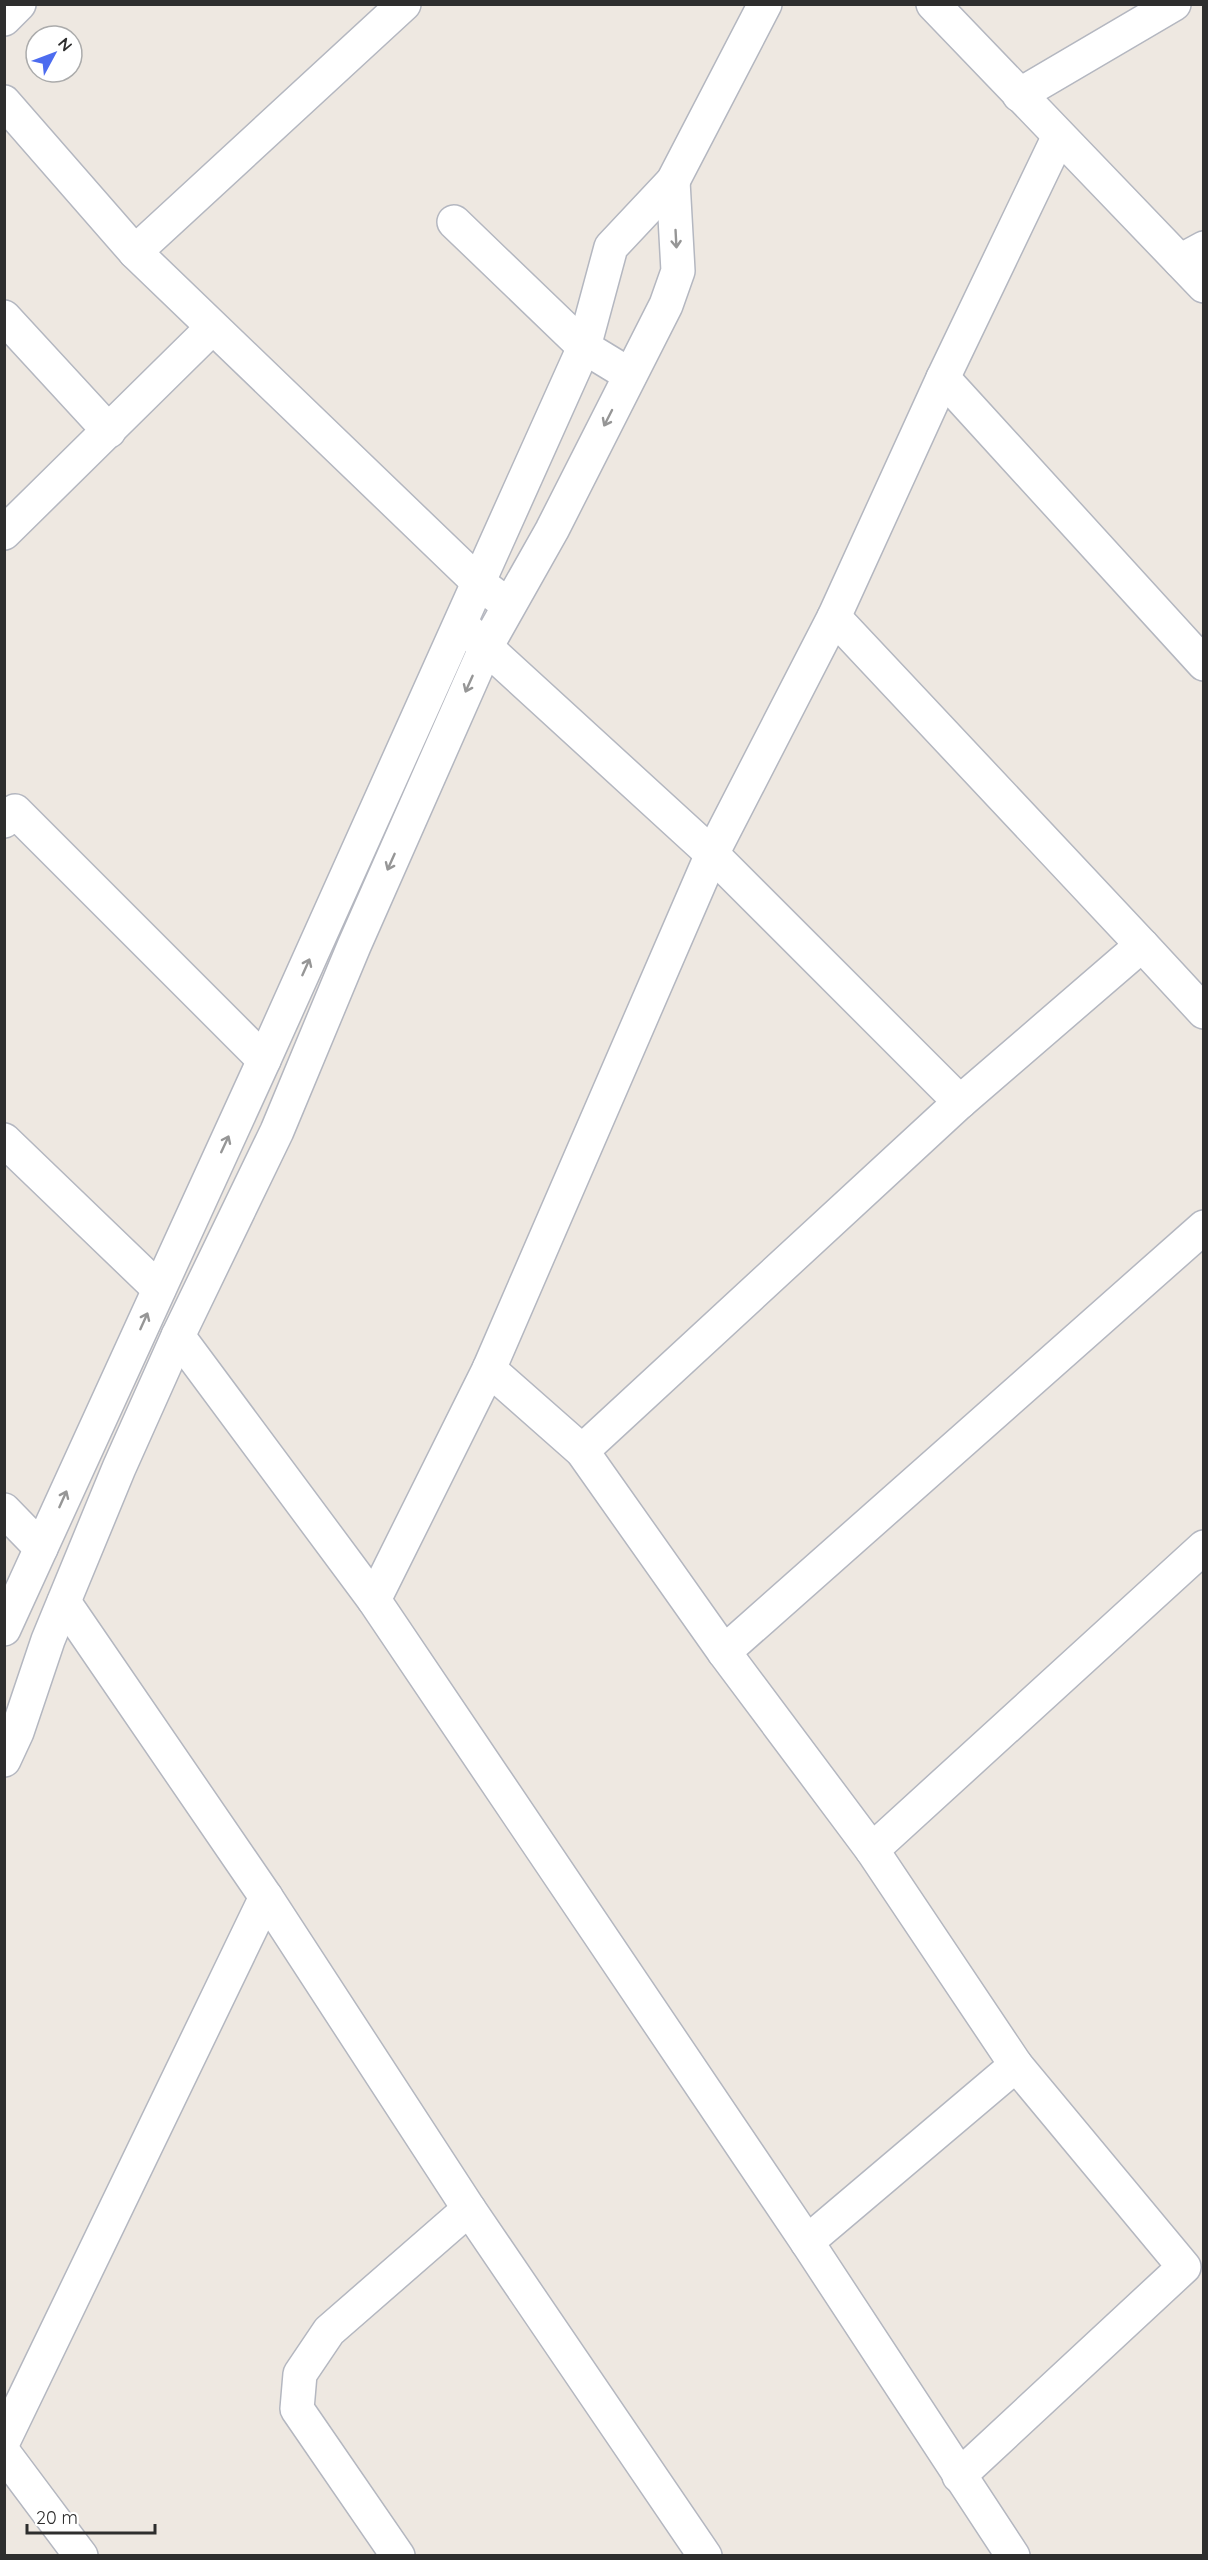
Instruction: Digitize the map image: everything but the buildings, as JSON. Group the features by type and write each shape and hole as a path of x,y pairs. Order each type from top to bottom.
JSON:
{"street":[{"path":"4,19 19,4"},
{"path":"135,252 404,4"},
{"path":"4,1629 264,1060 584,347 611,247 673,181 765,4"},
{"path":"933,4 1059,136 1192,255 1203,286"},
{"path":"1019,95 1174,4"},
{"path":"4,102 135,252 478,582 508,604"},
{"path":"374,1600 489,1369 712,854 834,617 943,378 1059,136"},
{"path":"4,1760 64,1602 119,1468 178,1336 277,1131 354,946 486,647 508,604 552,530 666,305 678,271 673,181"},
{"path":"454,222 584,347 630,375"},
{"path":"4,317 109,431"},
{"path":"4,533 212,328"},
{"path":"943,378 1203,663"},
{"path":"834,617 1203,1012"},
{"path":"459,623 712,854 960,1102"},
{"path":"8,811 264,1060"},
{"path":"582,1451 960,1102 1142,945"},
{"path":"4,1140 159,1289"},
{"path":"199,1200 234,1222"},
{"path":"724,1652 1203,1227"},
{"path":"178,1336 374,1600 807,2242 1013,2556"},
{"path":"489,1369 582,1451 724,1652 872,1850 1016,2066 1194,2258 959,2476"},
{"path":"4,1510 41,1548"},
{"path":"872,1850 1203,1547"},
{"path":"64,1602 266,1897 469,2209 705,2556"},
{"path":"4,2440 266,1897"},
{"path":"807,2242 1016,2066"},
{"path":"398,2556 297,2409 300,2374 329,2331 469,2209"},
{"path":"4,2453 81,2556"}]}
